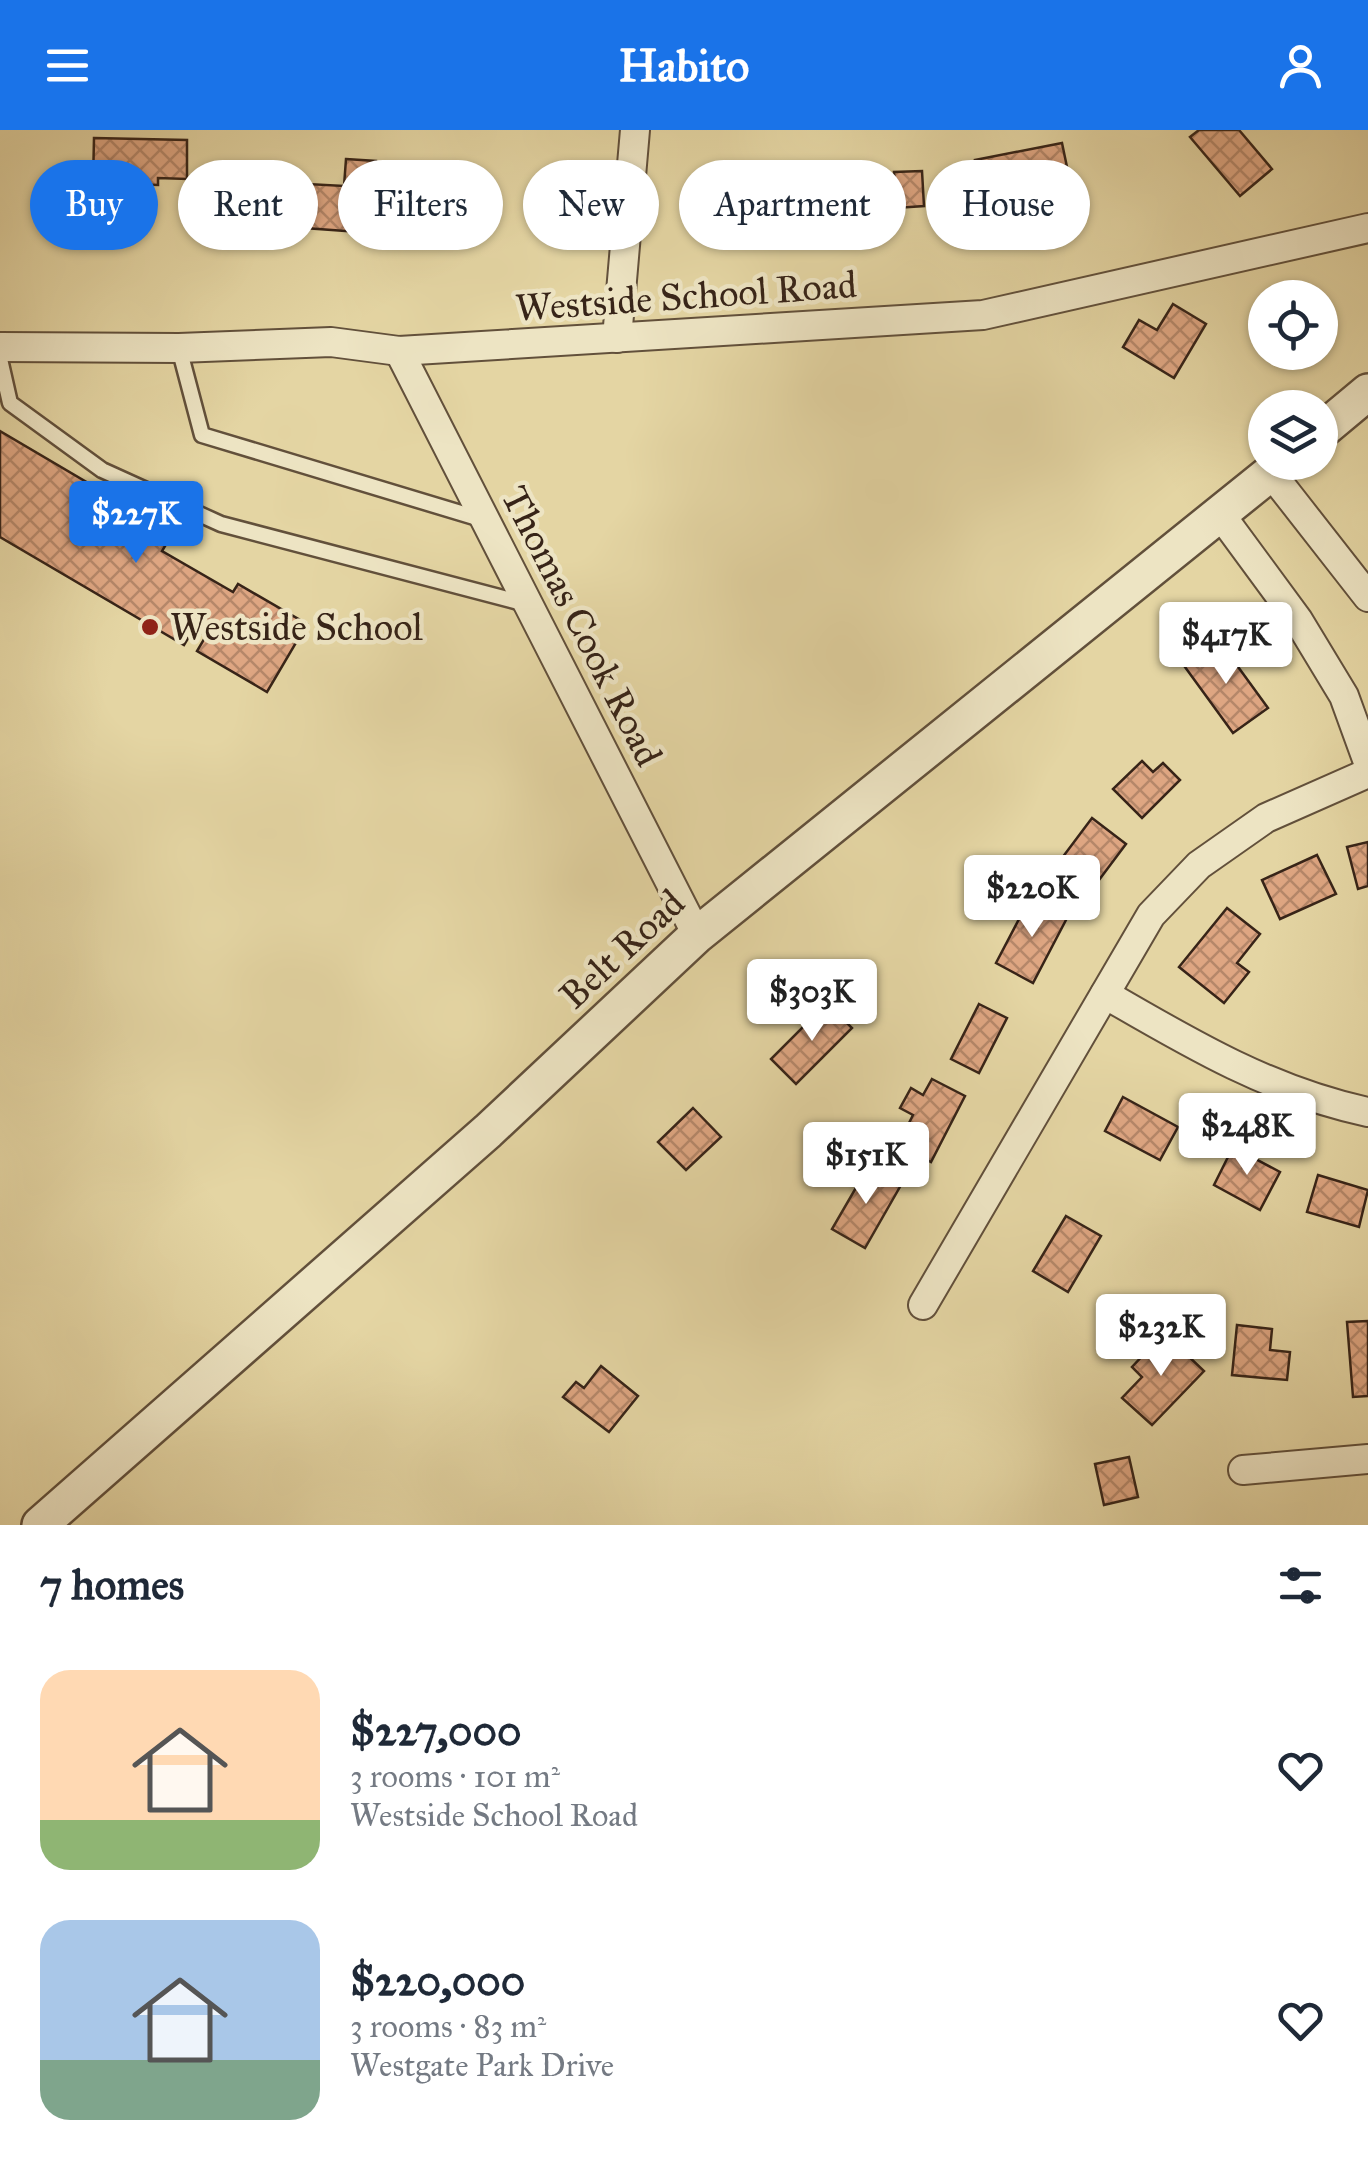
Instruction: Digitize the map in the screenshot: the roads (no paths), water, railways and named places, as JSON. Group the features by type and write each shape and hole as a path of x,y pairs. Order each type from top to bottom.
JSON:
{"street":[{"path":"617,338 635,130"},
{"name":"Westside School Road","path":"0,347 180,348 330,342 399,351 983,315 1368,228"},
{"name":"Thomas Cook Road","path":"399,351 697,935"},
{"path":"1338,417 1368,392"},
{"name":"Belt Road","path":"40,1525 488,1131 697,935 1262,480"},
{"path":"1285,480 1368,597"},
{"path":"1220,514 1298,620 1344,696 1368,762"},
{"path":"924,1305 1151,915 1198,865 1266,818 1368,773"},
{"path":"1105,994 1218,1060 1326,1104 1368,1112"},
{"path":"1243,1470 1368,1459"}],"lane":[{"path":"180,348 202,434 486,521"},
{"path":"0,359 10,403 102,470 221,524 528,604"}],"place":[{"name":"Westside School","path":"150,627"}]}
